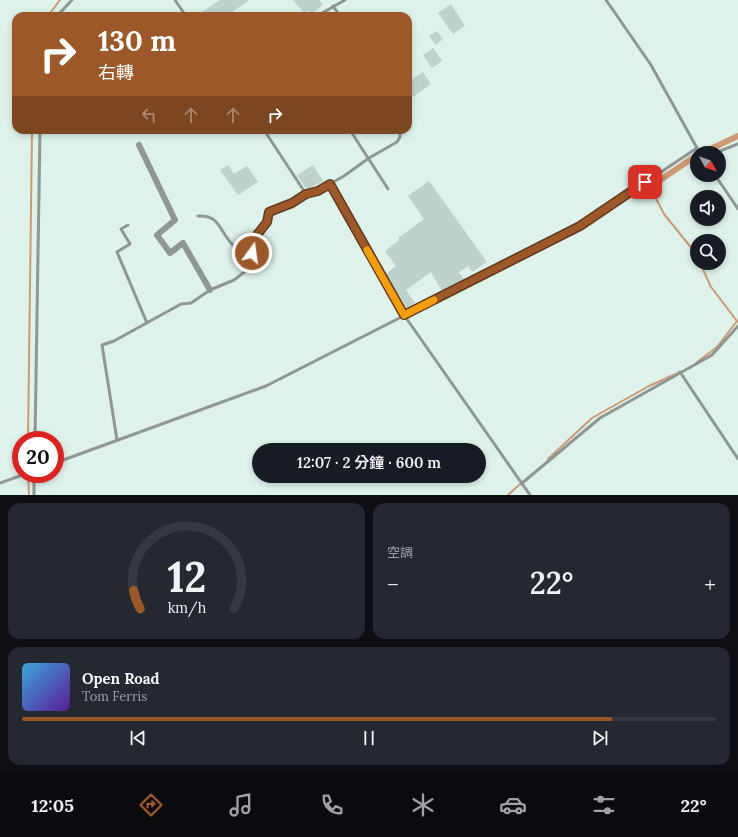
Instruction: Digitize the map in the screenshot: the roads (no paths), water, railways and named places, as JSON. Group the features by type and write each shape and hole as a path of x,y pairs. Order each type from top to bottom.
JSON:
{"street":[{"path":"139,145 175,220 157,235 170,252 183,243 210,290"}],"lane":[{"path":"61,12 72,0"},
{"path":"175,0 183,12"},
{"path":"323,12 345,0"},
{"path":"606,0 651,65 696,146"},
{"path":"333,6 337,12"},
{"path":"35,431 40,134"},
{"path":"267,134 306,194"},
{"path":"353,134 388,189"},
{"path":"198,216 206,216 217,222 230,244 238,249 250,244 267,222 269,212 292,203 306,194 318,191 344,176 369,158 397,142 400,134"},
{"path":"726,149 738,144"},
{"path":"64,460 266,386 580,226 690,153"},
{"path":"720,182 738,209"},
{"path":"330,184 404,315 530,495"},
{"path":"128,225 121,229 130,244 117,252 147,323"},
{"path":"117,440 102,345 114,341 181,304 191,304 210,290 234,280 252,266 253,259 250,244"},
{"path":"521,484 600,418 712,355 738,326"},
{"path":"680,372 738,459"},
{"path":"0,483 12,479"},
{"path":"34,483 34,495"}],"waterway":[{"path":"51,12 60,0"},
{"path":"28,431 32,134"},
{"path":"717,146 738,136"},
{"path":"650,187 690,160"},
{"path":"650,187 664,214 690,246"},
{"path":"696,363 717,347 737,321 711,287 703,270"},
{"path":"548,459 592,418 649,386 680,372"},
{"path":"28,483 29,495"},
{"path":"508,495 519,485"}]}
